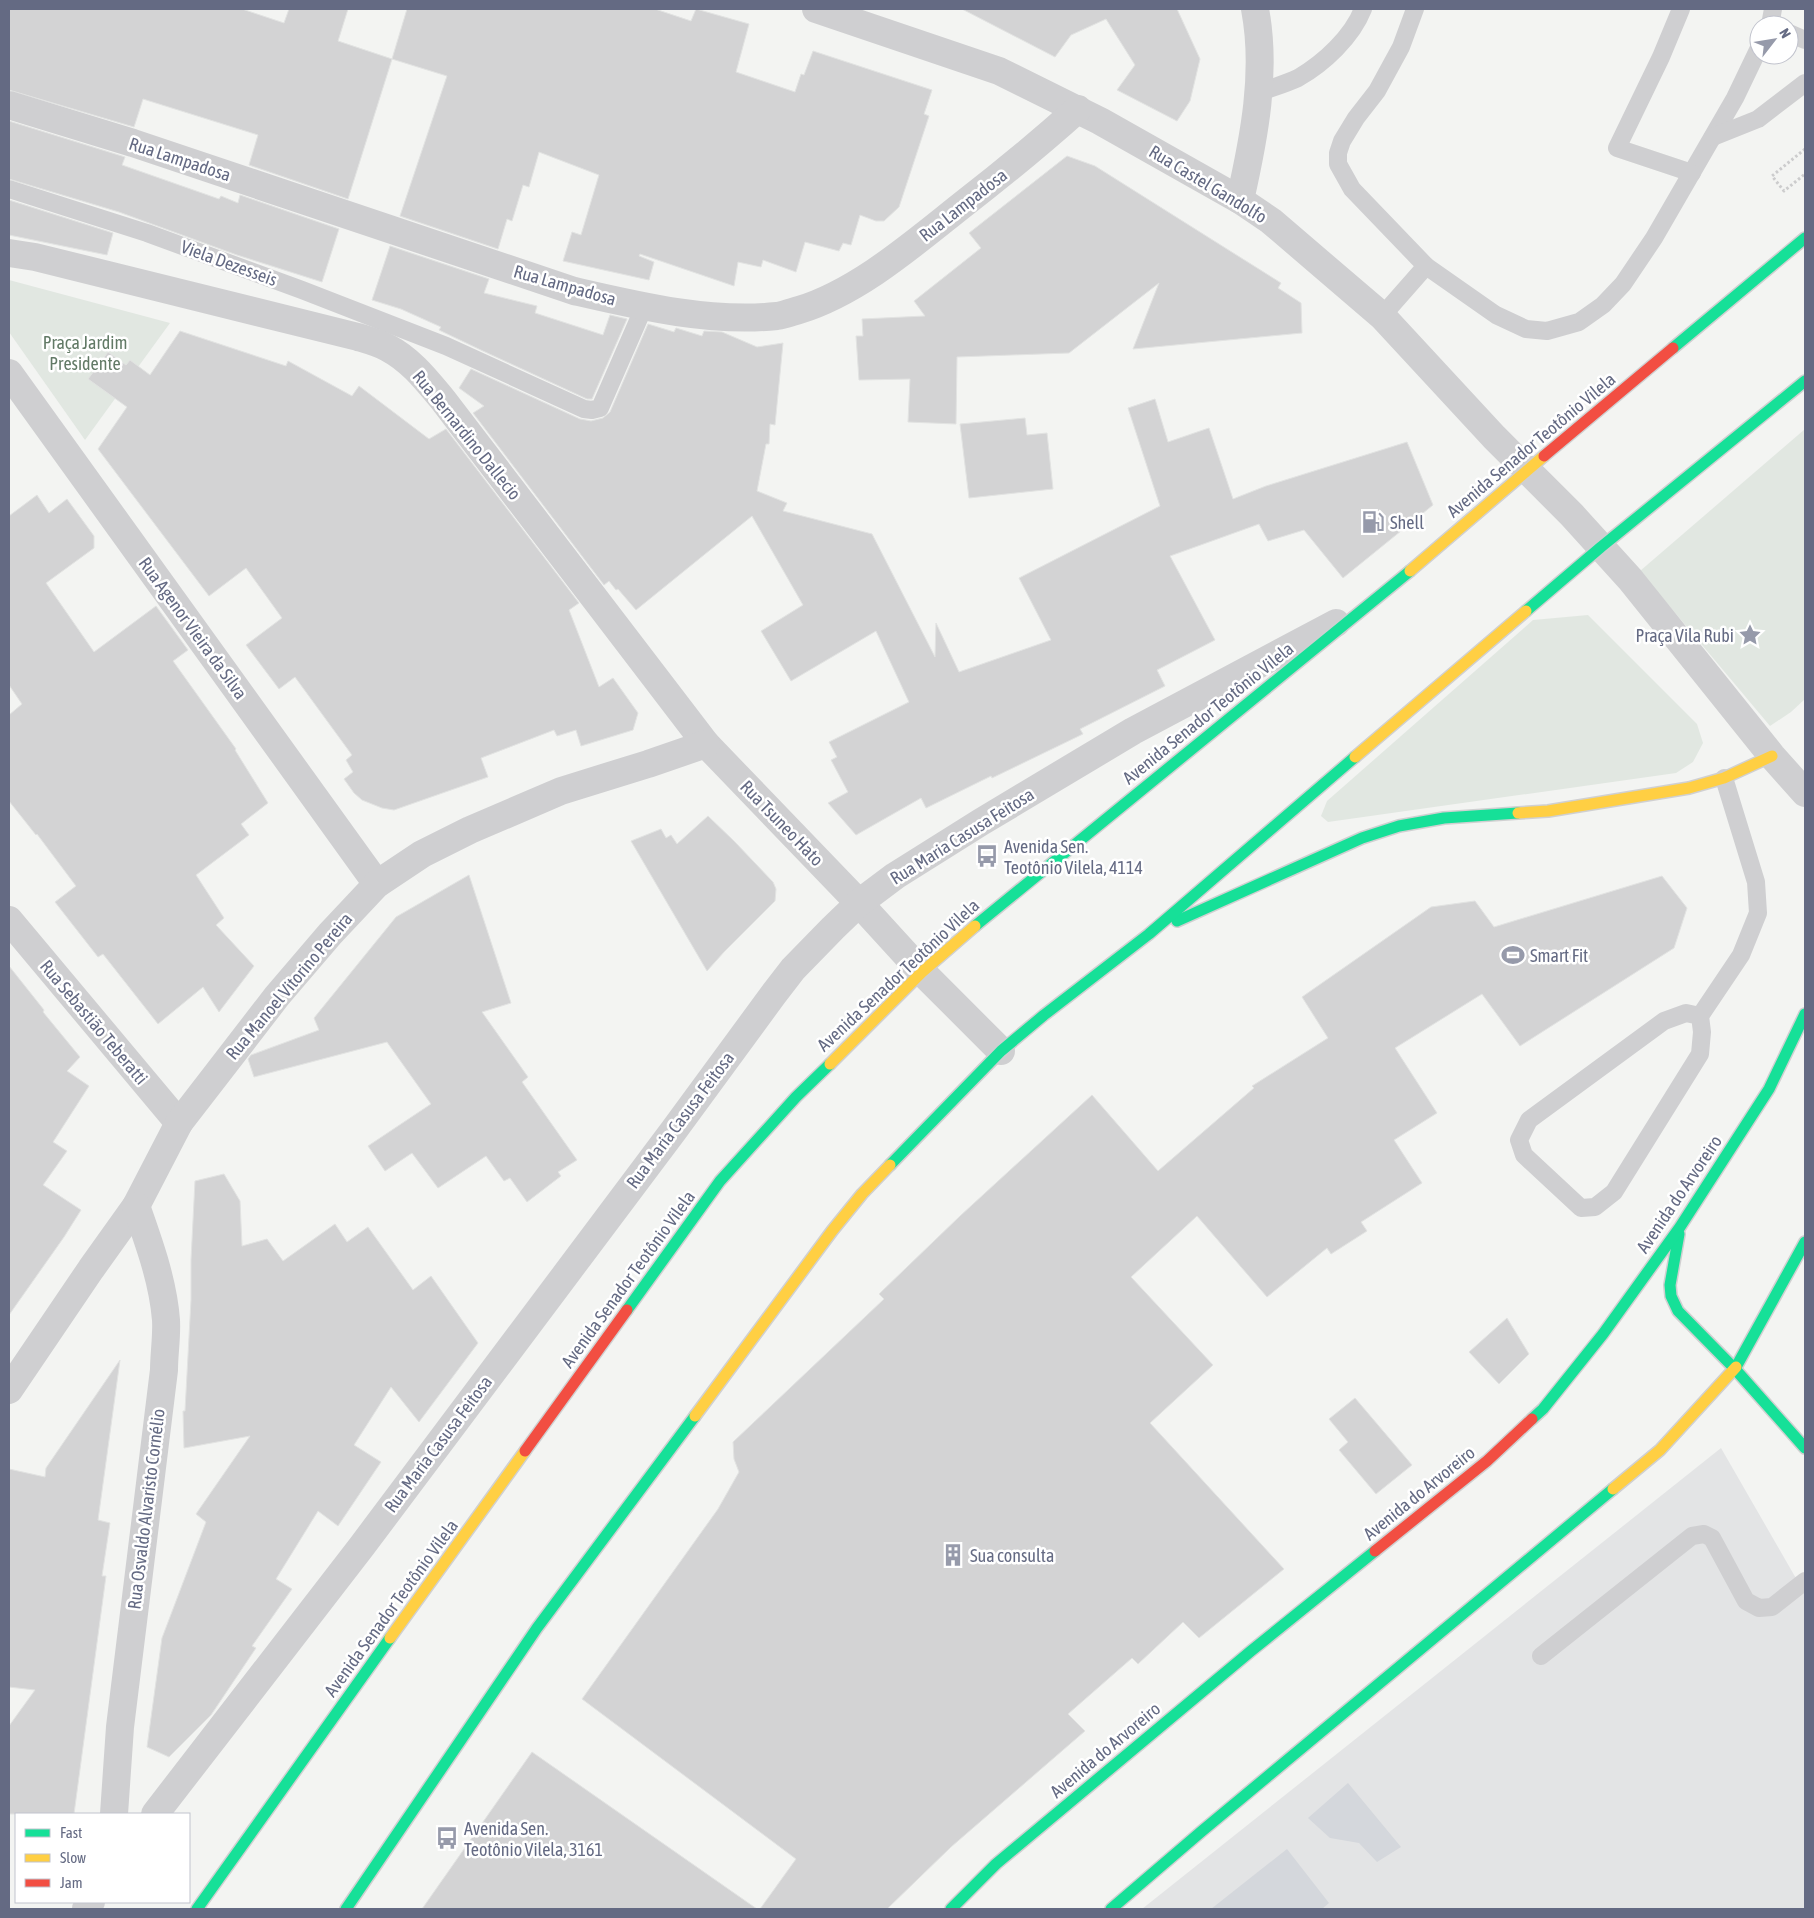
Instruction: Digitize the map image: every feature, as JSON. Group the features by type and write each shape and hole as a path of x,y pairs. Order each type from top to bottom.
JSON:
{"main road":[{"name":"Avenida Senador Teotônio Vilela","path":"197,1909 720,1181 796,1097 922,972 998,906 1367,607 1527,470 1805,238"},
{"path":"346,1909 537,1628 832,1231 862,1194 1001,1051 1044,1015 1149,934 1601,547 1805,381"},
{"path":"1149,934 1362,838 1399,826 1444,818 1548,811 1689,788 1724,778 1772,756"},
{"name":"Avenida do Arvoreiro","path":"951,1909 996,1864 1250,1651 1494,1454 1543,1409 1603,1334 1680,1227 1769,1089 1805,1014"},
{"path":"1680,1227 1670,1285 1671,1296 1678,1311 1735,1369 1805,1448"},
{"path":"1111,1909 1660,1450 1735,1369 1774,1302 1805,1242"}],"street":[{"name":"Rua Castel Gandolfo","path":"816,9 999,71 1078,109 1240,200 1271,221 1382,316 1494,437 1601,547 1630,579 1772,756 1805,793"},
{"path":"1240,200 1253,143 1258,93 1259,29 1255,9"},
{"name":"Rua Lampadosa","path":"9,105 133,143 574,291 644,307 717,317 778,316 814,305 844,290 906,250 1040,144 1078,109"},
{"name":"Rua Bernardino Dallecio","path":"9,252 358,337 387,348 400,356 417,370 443,400 706,744"},
{"name":"Rua Agenor Vieira da Silva","path":"9,373 377,884"},
{"name":"Rua Maria Casusa Feitosa","path":"156,1813 362,1546 793,969 859,904 895,876 1133,731 1367,607"},
{"name":"Rua Manoel Vitorino Pereira","path":"9,1390 136,1206 179,1123 283,989 330,934 377,884 422,854 470,830 561,791 706,744"},
{"name":"Rua Tsuneo Hato","path":"706,744 922,972 1001,1051"},
{"name":"Rua Sebastião Teberatti","path":"9,920 179,1123"},
{"name":"Rua Osvaldo Alvaristo Cornélio","path":"114,1813 121,1717 164,1370 166,1320 162,1292 154,1260 136,1206"}],"lane":[{"path":"1258,93 1296,78 1324,59 1345,38 1363,9"},
{"path":"1415,9 1401,48 1377,91 1342,141 1338,153 1338,164 1352,189 1426,266 1496,315 1526,329 1547,331 1579,322 1603,305 1623,284 1654,238 1692,173 1735,98 1751,65"},
{"path":"1681,9 1661,57 1617,148 1692,173"},
{"path":"1713,137 1758,119 1805,83"},
{"name":"Viela Dezesseis","path":"9,189 147,233 302,290 446,346 584,409 600,408 644,307"},
{"path":"1382,316 1426,266"},
{"path":"1700,1016 1686,1013 1664,1021 1529,1120 1519,1140 1524,1155 1581,1208 1596,1207 1614,1192 1700,1054 1702,1032 1700,1016 1741,955 1758,913 1756,882 1724,778"},
{"path":"1541,1656 1692,1536 1704,1534 1712,1538 1746,1601 1759,1608 1772,1607 1805,1581"}],"path":[{"path":"1805,149 1772,176 1784,191 1805,174"}],"shaded area":[{"path":"1721,1448 1805,1594 1805,1909 1142,1909"},
{"path":"1348,1783 1401,1847 1377,1862 1359,1843 1330,1838 1308,1818"},
{"path":"1287,1849 1329,1903 1322,1909 1211,1909"}],"green space":[{"name":"Praça Jardim Presidente","path":"9,280 170,323 85,440 9,332"},
{"name":"Praça Vila Rubi","path":"1805,429 1805,699 1791,712 1770,726 1640,571"},
{"path":"1588,615 1697,724 1703,743 1693,762 1676,773 1328,822 1321,816 1327,801 1533,620"}],"building":[{"path":"9,9 242,9 284,23 289,9 348,9 338,41 392,59 348,199 249,165 258,135 143,99 134,127 9,90"},
{"path":"407,9 655,9 691,21 696,9 749,24 736,72 795,92 801,74 804,75 813,51 932,90 924,114 929,116 899,207 884,221 876,221 860,215 851,245 843,243 839,251 805,242 796,272 763,260 761,267 738,262 734,286 640,254 639,256 654,262 649,280 563,261 572,232 581,235 599,175 539,152 529,187 523,185 512,221 507,219 498,249 400,216 447,76 392,59"},
{"path":"962,9 1177,9 1200,59 1190,101 1177,121 1117,90 1135,65 1106,19 1071,35 1055,57"},
{"path":"9,121 125,157 122,165 219,199 221,196 238,203 240,195 339,229 322,282 237,255 119,212 9,179"},
{"path":"1067,156 1095,166 1281,283 1278,288 1301,303 1302,333 1133,349 1159,283 1069,353 957,357 956,424 908,422 910,379 859,380 856,336 863,336 862,319 925,316 914,301 981,248 969,233"},
{"path":"9,200 113,233 107,255 9,235"},
{"path":"390,246 489,279 484,293 537,306 535,313 603,335 610,315 627,319 592,399 587,399 483,351 439,330 441,327 401,309 372,300"},
{"path":"648,324 674,332 676,328 702,336 704,331 722,332 757,347 783,343 775,425 770,424 769,444 766,444 757,491 787,503 783,511 872,534 935,657 936,623 959,672 1051,640 1019,578 1160,506 1128,408 1155,399 1168,442 1209,428 1233,499 1266,486 1407,442 1433,505 1343,578 1304,530 1268,541 1259,524 1170,556 1215,640 1157,670 1165,686 1080,729 1083,734 992,778 991,776 926,808 921,798 856,835 828,803 848,792 831,760 837,757 829,742 909,702 876,631 791,681 761,631 803,605 752,516 636,610 609,581 604,585 473,413 484,406 459,388 471,369 580,419 591,421 603,418 610,412"},
{"path":"180,331 286,366 288,361 352,396 359,386 429,439 446,429 579,603 569,610 599,687 613,678 638,713 633,730 581,746 576,730 557,736 554,730 481,758 488,777 394,810 382,808 362,800 354,793 344,779 353,772 346,760 352,755 295,677 279,689 246,645 282,618 246,568 209,596 98,449 127,407 88,379 108,352 126,365 130,360 150,375"},
{"path":"1025,418 1027,435 1047,433 1053,489 969,498 960,424"},
{"path":"37,495 49,513 67,499 94,536 94,548 46,583 94,652 156,606 188,650 173,661 236,749 268,803 241,824 249,835 196,875 224,918 216,925 254,966 219,1012 203,987 158,1024 103,954 98,957 55,902 76,886 37,834 9,801 9,715 22,704 9,685 9,516"},
{"path":"708,816 773,882 776,889 775,901 707,971 631,841 661,829 666,838 671,835 677,844"},
{"path":"469,875 511,1003 482,1012 528,1077 522,1082 577,1160 558,1172 561,1176 527,1202 510,1178 504,1181 486,1156 438,1188 412,1153 385,1171 368,1146 431,1104 387,1042 254,1077 248,1059 251,1055 319,1030 314,1018 396,917"},
{"path":"1662,876 1687,908 1674,948 1520,1046 1482,994 1395,1048 1437,1113 1394,1140 1422,1183 1361,1222 1367,1231 1331,1254 1327,1248 1267,1297 1197,1216 1131,1277 1213,1365 1150,1423 1284,1569 1199,1638 1183,1622 1138,1664 1132,1658 1068,1714 1085,1731 951,1847 887,1909 760,1909 796,1859 582,1699 718,1509 739,1472 734,1459 733,1442 884,1299 879,1294 960,1216 1092,1095 1158,1171 1254,1088 1252,1086 1328,1038 1302,997 1431,907 1475,901 1494,927"},
{"path":"9,966 80,1057 67,1071 89,1086 53,1142 67,1151 43,1185 81,1210 9,1315"},
{"path":"224,1174 240,1201 242,1246 267,1239 283,1261 335,1224 347,1242 368,1227 413,1290 431,1276 478,1343 419,1422 391,1387 354,1445 381,1462 338,1526 318,1511 276,1579 292,1589 252,1646 256,1648 211,1715 169,1757 147,1747 162,1638 206,1522 196,1514 250,1436 184,1448 183,1411 185,1411 191,1300 195,1181"},
{"path":"1507,1318 1529,1354 1499,1384 1469,1352"},
{"path":"120,1360 98,1520 110,1523 102,1576 106,1576 74,1813 9,1814 9,1726 35,1690 9,1687 9,1469 45,1477 46,1468"},
{"path":"1355,1398 1412,1465 1376,1494 1339,1450 1348,1442 1329,1419"},
{"path":"532,1752 757,1909 422,1909"}],"traffic: fast":[{"path":"1673,348 1805,238"},
{"path":"1526,611 1601,547 1805,381"},
{"path":"975,926 1410,571"},
{"path":"890,1165 1001,1051 1044,1015 1149,934 1355,757"},
{"path":"1177,921 1362,838 1399,826 1444,818 1518,813"},
{"path":"1532,1419 1543,1409 1603,1334 1680,1227 1769,1089 1805,1014"},
{"path":"627,1310 720,1181 796,1097 830,1064"},
{"path":"1679,1234 1670,1285 1671,1296 1678,1311 1735,1369 1805,1448"},
{"path":"1736,1367 1805,1242"},
{"path":"346,1909 537,1628 695,1416"},
{"path":"1111,1909 1613,1489"},
{"path":"951,1909 996,1864 1251,1651 1375,1551"},
{"path":"197,1909 390,1638"}],"traffic: slow":[{"path":"1410,571 1544,456"},
{"path":"1355,757 1526,611"},
{"path":"1518,813 1548,811 1689,788 1724,778 1772,756"},
{"path":"830,1064 922,972 975,926"},
{"path":"695,1416 832,1231 862,1194 890,1165"},
{"path":"1613,1489 1660,1450 1736,1367"},
{"path":"390,1638 525,1451"}],"traffic: jam":[{"path":"1544,456 1673,348"},
{"path":"525,1451 627,1310"},
{"path":"1375,1551 1487,1461 1532,1419"}],"place":[{"name":"Shell","path":"1373,522"},
{"name":"Praça Vila Rubi","path":"1750,635"},
{"name":"Avenida Sen. Teotônio Vilela, 4114","path":"987,856"},
{"name":"Smart Fit","path":"1513,955"},
{"name":"Sua consulta","path":"953,1555"},
{"name":"Avenida Sen. Teotônio Vilela, 3161","path":"447,1838"}]}
